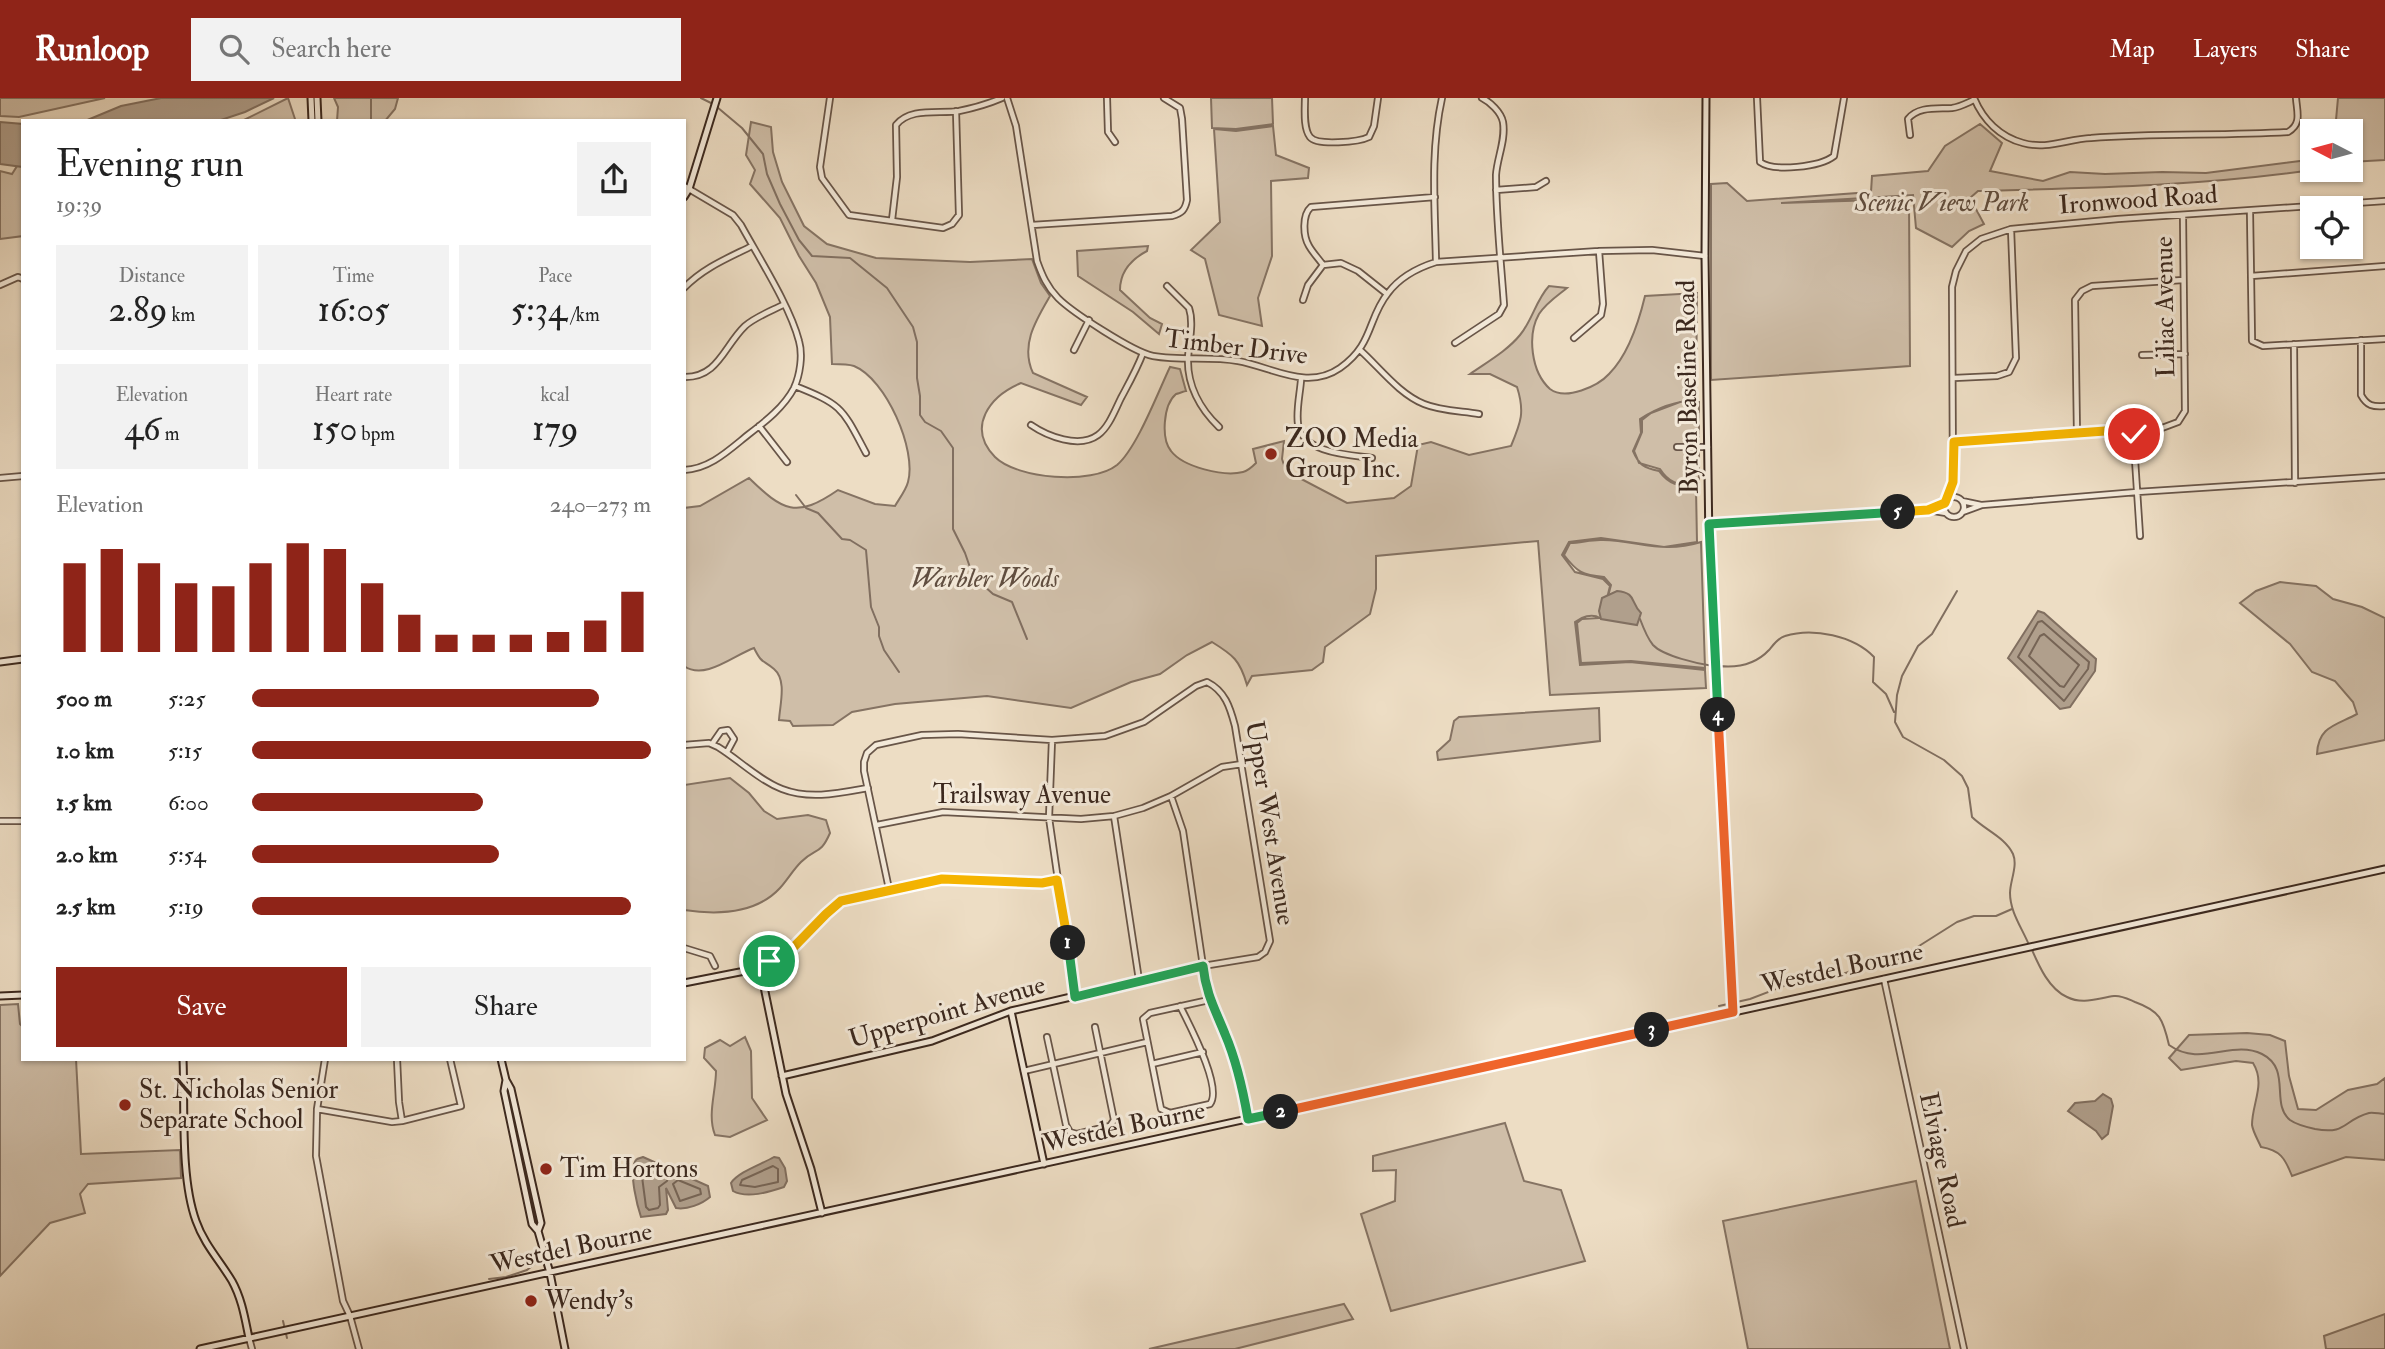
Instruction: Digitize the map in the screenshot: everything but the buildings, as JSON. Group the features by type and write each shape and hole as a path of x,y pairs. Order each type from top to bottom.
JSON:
{"main road":[{"path":"312,119 314,98"},
{"path":"314,98 317,119"},
{"path":"687,187 717,98"},
{"name":"Byron Baseline Road","path":"1706,98 1705,256 1709,524 1733,1012"},
{"path":"0,662 21,659"},
{"name":"Westdel Bourne","path":"200,1349 2385,869"},
{"path":"756,957 765,957 770,963 769,972 762,977 754,976 750,970 751,962 756,957"},
{"path":"1203,966 1209,1000 1240,1074 1248,1119"},
{"name":"Upperpoint Avenue","path":"782,1076 932,1041 1011,1011 1203,966"},
{"path":"686,982 750,970"},
{"path":"762,977 786,1094 811,1169 822,1213"},
{"path":"0,996 21,995"},
{"path":"1011,1011 1044,1164"},
{"path":"183,1061 187,1173 194,1218 203,1239 233,1283 243,1308 249,1338"},
{"path":"501,1061 506,1080 504,1091 533,1224 538,1231 550,1273 565,1349"}],"street":[{"path":"830,98 820,167 822,178 849,215 943,228 952,224 959,215 956,111"},
{"path":"892,220 897,177 896,125 901,118 956,111 1005,98"},
{"name":"Timber Drive","path":"1005,98 1017,126 1037,261 1044,280 1059,299 1143,353 1235,361 1301,380 1323,376 1339,369 1360,350 1387,294 1406,276 1420,267 1436,262 1599,251 1652,250 1705,256"},
{"path":"1107,98 1108,132 1115,142"},
{"path":"1032,225 1172,216 1181,213 1187,200 1182,119 1180,108 1164,98"},
{"path":"1305,98 1307,128 1310,137 1317,142 1362,140 1369,137 1374,126 1378,98"},
{"path":"1436,262 1434,145 1436,123 1443,98"},
{"path":"1455,343 1499,314 1504,305 1496,190 1496,167 1502,148 1503,120 1482,98"},
{"path":"1757,98 1760,162 1772,167 1821,165 1833,156 1844,98"},
{"path":"1910,135 1908,119 1912,113 1927,109 1952,108 1974,99 1984,117 1997,131 2020,142 2038,146 2088,138 2288,132 2295,128 2298,122 2296,98"},
{"path":"1496,190 1536,187 1546,181"},
{"path":"686,470 696,469 716,460 784,404 795,386 801,355 799,340 783,304 741,225 733,215 687,187"},
{"path":"1323,265 1307,244 1305,220 1306,211 1311,206 1435,197"},
{"name":"Ironwood Road","path":"1946,501 1953,482 1952,287 1966,251 1982,239 2011,229 2385,201"},
{"path":"2250,212 2252,341 2263,346 2385,339"},
{"name":"Liliac Avenue","path":"1954,442 2172,425 2183,417 2183,216"},
{"path":"1954,378 1997,376 2009,372 2016,358 2011,229"},
{"path":"686,286 710,267 752,246"},
{"path":"1574,338 1601,315 1603,304 1599,251"},
{"path":"1303,300 1308,285 1323,265 1341,263 1387,294"},
{"path":"2252,276 2385,266"},
{"path":"0,285 21,278"},
{"path":"2077,433 2075,300 2092,286 2183,280"},
{"path":"1167,286 1191,312 1189,376 1194,393 1209,418 1219,427"},
{"path":"686,377 695,378 715,366 743,328 783,304"},
{"path":"1074,350 1089,320"},
{"path":"2361,340 2361,395 2372,407 2385,406"},
{"path":"2294,344 2295,483"},
{"path":"1360,350 1405,393 1422,404 1479,414"},
{"path":"1031,425 1063,439 1083,441 1097,436 1105,428 1138,368 1143,353"},
{"path":"2142,355 2185,354"},
{"path":"1301,380 1297,420 1300,432 1307,441 1319,447 1372,458"},
{"path":"795,386 825,398 842,410 849,418 866,453"},
{"path":"759,426 787,462"},
{"path":"2133,429 2140,536"},
{"path":"1677,447 1709,447"},
{"path":"0,478 21,476"},
{"path":"1709,524 1928,510 1955,517 1982,505 2137,492 2385,477"},
{"name":"Ironwood Road","path":"1953,482 1963,512"},
{"path":"1928,510 1946,501 1960,500 1982,505"},
{"path":"1946,501 1946,513"},
{"name":"Upper West Avenue","path":"889,890 864,762 867,753 876,745 922,735 958,734 1052,740 1105,736 1144,722 1196,686 1207,682 1218,688 1230,706 1270,941 1265,952 1258,957 1203,966"},
{"path":"712,744 721,731 728,730 734,739 727,752"},
{"path":"1052,740 1049,818 1075,997"},
{"path":"686,745 712,744 773,784 792,792 825,795 868,788"},
{"name":"Trailsway Avenue","path":"877,825 943,812 1081,819 1114,816 1171,796 1222,767 1242,764"},
{"path":"1171,796 1183,831 1203,966"},
{"path":"1114,816 1139,980"},
{"path":"0,821 21,821"},
{"path":"770,963 786,955 841,901 942,879 1042,883 1057,880"},
{"path":"686,949 710,957 715,966"},
{"name":"Elviage Road","path":"1884,979 1964,1349"},
{"path":"1180,1006 1203,1052 1213,1101 1170,1113 1161,1108 1143,1019 1145,1015 1180,1006 1209,1000"},
{"path":"1047,1037 1066,1125 1070,1132 1077,1134 1110,1126 1114,1120 1095,1027"},
{"path":"1024,1071 1147,1042"},
{"path":"1152,1064 1203,1052"},
{"path":"326,1061 317,1109 318,1166 343,1301 359,1349"},
{"path":"397,1061 398,1102 402,1121"},
{"path":"317,1109 392,1122 461,1106 450,1061"},
{"path":"249,1338 252,1349"}],"green space":[{"path":"0,98 105,98 19,117 0,116"},
{"path":"288,98 295,119 246,119"},
{"path":"334,98 398,98 395,109 387,119 337,119 338,107"},
{"path":"1211,98 1272,98 1273,124 1236,129 1212,128"},
{"path":"2338,98 2385,98 2385,160 2363,161 2363,119 2336,119"},
{"name":"Warbler Woods","path":"751,122 771,127 773,152 782,182 804,226 827,244 876,258 970,262 1032,259 1041,283 1050,296 1031,333 1029,363 1033,373 1087,397 1081,405 1021,383 992,404 982,424 982,435 995,457 1006,464 1020,470 1055,477 1090,475 1117,465 1132,446 1170,367 1180,369 1186,391 1176,394 1168,406 1166,439 1171,451 1185,462 1215,472 1243,472 1256,463 1253,449 1284,441 1282,459 1286,471 1347,503 1394,498 1411,486 1418,445 1431,442 1469,455 1511,446 1521,417 1517,387 1490,374 1470,374 1515,341 1549,286 1567,288 1539,314 1533,332 1533,353 1544,382 1550,389 1564,393 1590,387 1604,379 1616,366 1632,337 1645,296 1697,293 1696,400 1667,406 1640,419 1641,433 1633,451 1643,465 1659,471 1671,482 1696,488 1697,542 1665,547 1701,542 1705,668 1631,661 1581,663 1577,623 1582,619 1600,618 1587,616 1575,622 1580,665 1630,662 1705,670 1706,688 1550,695 1538,541 1376,556 1376,589 1370,614 1325,647 1323,662 1312,670 1252,676 1247,685 1235,659 1212,642 1160,674 1131,682 1071,708 987,696 895,704 852,712 833,725 793,726 790,721 779,720 782,693 780,679 754,648 710,669 692,670 686,667 686,508 700,506 749,478 771,498 790,507 811,505 838,490 875,504 895,506 908,482 910,468 908,452 896,417 877,385 866,373 854,366 832,364 830,317 816,283 780,218 750,184 755,170 746,155","holes":["1601,538 1663,547 1616,541 1570,543 1564,555 1581,572 1604,577 1611,585 1602,619 1610,586 1603,579 1575,572 1562,555 1569,542"]},
{"name":"Scenic View Park","path":"1980,124 2002,143 1990,171 2043,181 2070,172 2206,173 2300,161 2300,172 2188,183 1978,191 1970,198 1984,224 1969,231 1952,247 1916,228 1913,195 1781,203 1909,199 1910,366 1711,380 1711,184 1727,183 1747,201 1871,192 1872,176 1928,171 1945,146"},
{"path":"1273,126 1276,155 1309,168 1308,178 1271,181 1272,256 1258,298 1262,326 1219,315 1205,259 1191,250 1220,222 1214,129 1236,131"},
{"path":"21,164 21,236 0,239 0,171 12,174"},
{"path":"1148,246 1147,251 1136,258 1125,271 1120,290 1150,318 1162,324 1159,334 1133,312 1078,276 1077,251"},
{"path":"1680,402 1699,402 1699,486 1672,481 1660,469 1639,463 1634,451 1642,432 1642,420 1651,413"},
{"path":"2280,582 2316,586 2333,599 2362,607 2385,618 2385,740 2317,754 2318,745 2325,732 2357,714 2353,702 2335,681 2312,672 2290,644 2240,603 2256,591"},
{"path":"1599,708 1600,741 1438,760 1437,752 1450,740 1454,721 1459,717"},
{"path":"730,778 749,793 764,811 777,819 808,815 826,820 830,833 820,848 801,862 780,888 760,903 735,911 686,910 686,785"},
{"path":"18,1004 21,1061 76,1061 81,1154 180,1150 181,1178 88,1184 80,1194 85,1213 50,1223 0,1276 0,1005"},
{"path":"2189,1035 2270,1035 2285,1041 2289,1076 2298,1109 2316,1110 2348,1090 2377,1084 2385,1078 2385,1160 2346,1157 2292,1176 2281,1156 2273,1150 2261,1147 2253,1130 2258,1078 2253,1063 2236,1061 2181,1070 2169,1058"},
{"path":"745,1037 751,1051 752,1098 767,1120 730,1137 715,1135 712,1111 716,1071 704,1058 705,1048 720,1040 730,1046"},
{"path":"1505,1123 1524,1181 1561,1190 1585,1261 1391,1311 1361,1214 1395,1201 1396,1170 1373,1171 1373,1156"},
{"path":"1916,1181 1950,1349 1748,1349 1723,1221"},
{"path":"1344,1304 1353,1319 1235,1349 1149,1349"},
{"path":"2385,1314 2385,1349 2326,1349 2324,1336"}],"water":[{"path":"161,98 274,98 224,119 90,119 121,106"},
{"path":"0,122 21,124 21,167 0,164"},
{"path":"1617,591 1628,594 1641,613 1637,625 1601,619 1599,611 1602,598"},
{"path":"2038,611 2044,613 2096,659 2095,671 2070,707 2060,709 2008,658"},
{"path":"2103,1094 2111,1099 2113,1106 2108,1134 2102,1139 2096,1131 2068,1111 2075,1103 2095,1101"},
{"path":"643,1157 708,1186 710,1197 694,1206 676,1208 666,1188 666,1214 641,1217 634,1190 633,1169 637,1159"},
{"path":"774,1157 779,1158 785,1168 787,1181 784,1187 751,1195 733,1191 731,1183 734,1179"}],"waterway":[{"path":"371,98 371,119"},
{"path":"701,98 713,104"},
{"path":"717,107 742,128 763,154 767,174 780,204 799,240 812,256 850,258 887,288 913,327 917,342 920,415 925,422 941,431 953,448 953,529 973,576 993,594 1012,602 1027,639"},
{"path":"796,495 806,508 818,513 842,539 850,540 866,550 871,607 884,650 899,672"},
{"path":"1957,591 1932,634 1918,646 1902,676 1895,722 1903,737 1944,760 1962,776 1968,788 1972,817 2000,838 2013,854 2015,863 2010,888 2011,900 2029,945"},
{"path":"1640,619 1649,640 1658,649 1682,659 1713,666"},
{"path":"1719,666 1739,666 1752,662 1785,636 1796,633 1832,635 1856,644 1874,657 1873,682 1886,694 1894,712"},
{"path":"1719,1006 1750,999 1789,984 1834,977 1863,967 1886,964 1957,922 1974,916 1996,916 2012,909"},
{"path":"2032,950 2045,977 2055,989 2073,999 2090,1000 2119,996 2143,1005 2159,1017 2169,1045 2181,1051 2205,1054 2251,1050 2262,1054 2271,1060 2276,1068 2281,1105 2284,1113 2296,1123 2315,1129 2333,1130 2369,1113 2385,1114"},
{"path":"489,1279 506,1277 527,1270 536,1263 553,1259"},
{"path":"283,1321 287,1338"}],"place":[{"name":"ZOO Media Group Inc.","path":"1271,454"},
{"name":"St. Nicholas Senior Separate School","path":"125,1105"},
{"name":"Tim Hortons","path":"546,1169"},
{"name":"Wendy's","path":"531,1301"}],"route":[{"path":"769,961 770,963 782,959 841,901 942,879 1042,883 1057,880 1075,997 1203,966 1209,1000 1240,1074 1248,1119 1733,1012 1709,524 1928,510 1948,499 1953,482 1954,442 2133,429 2134,434"}]}
